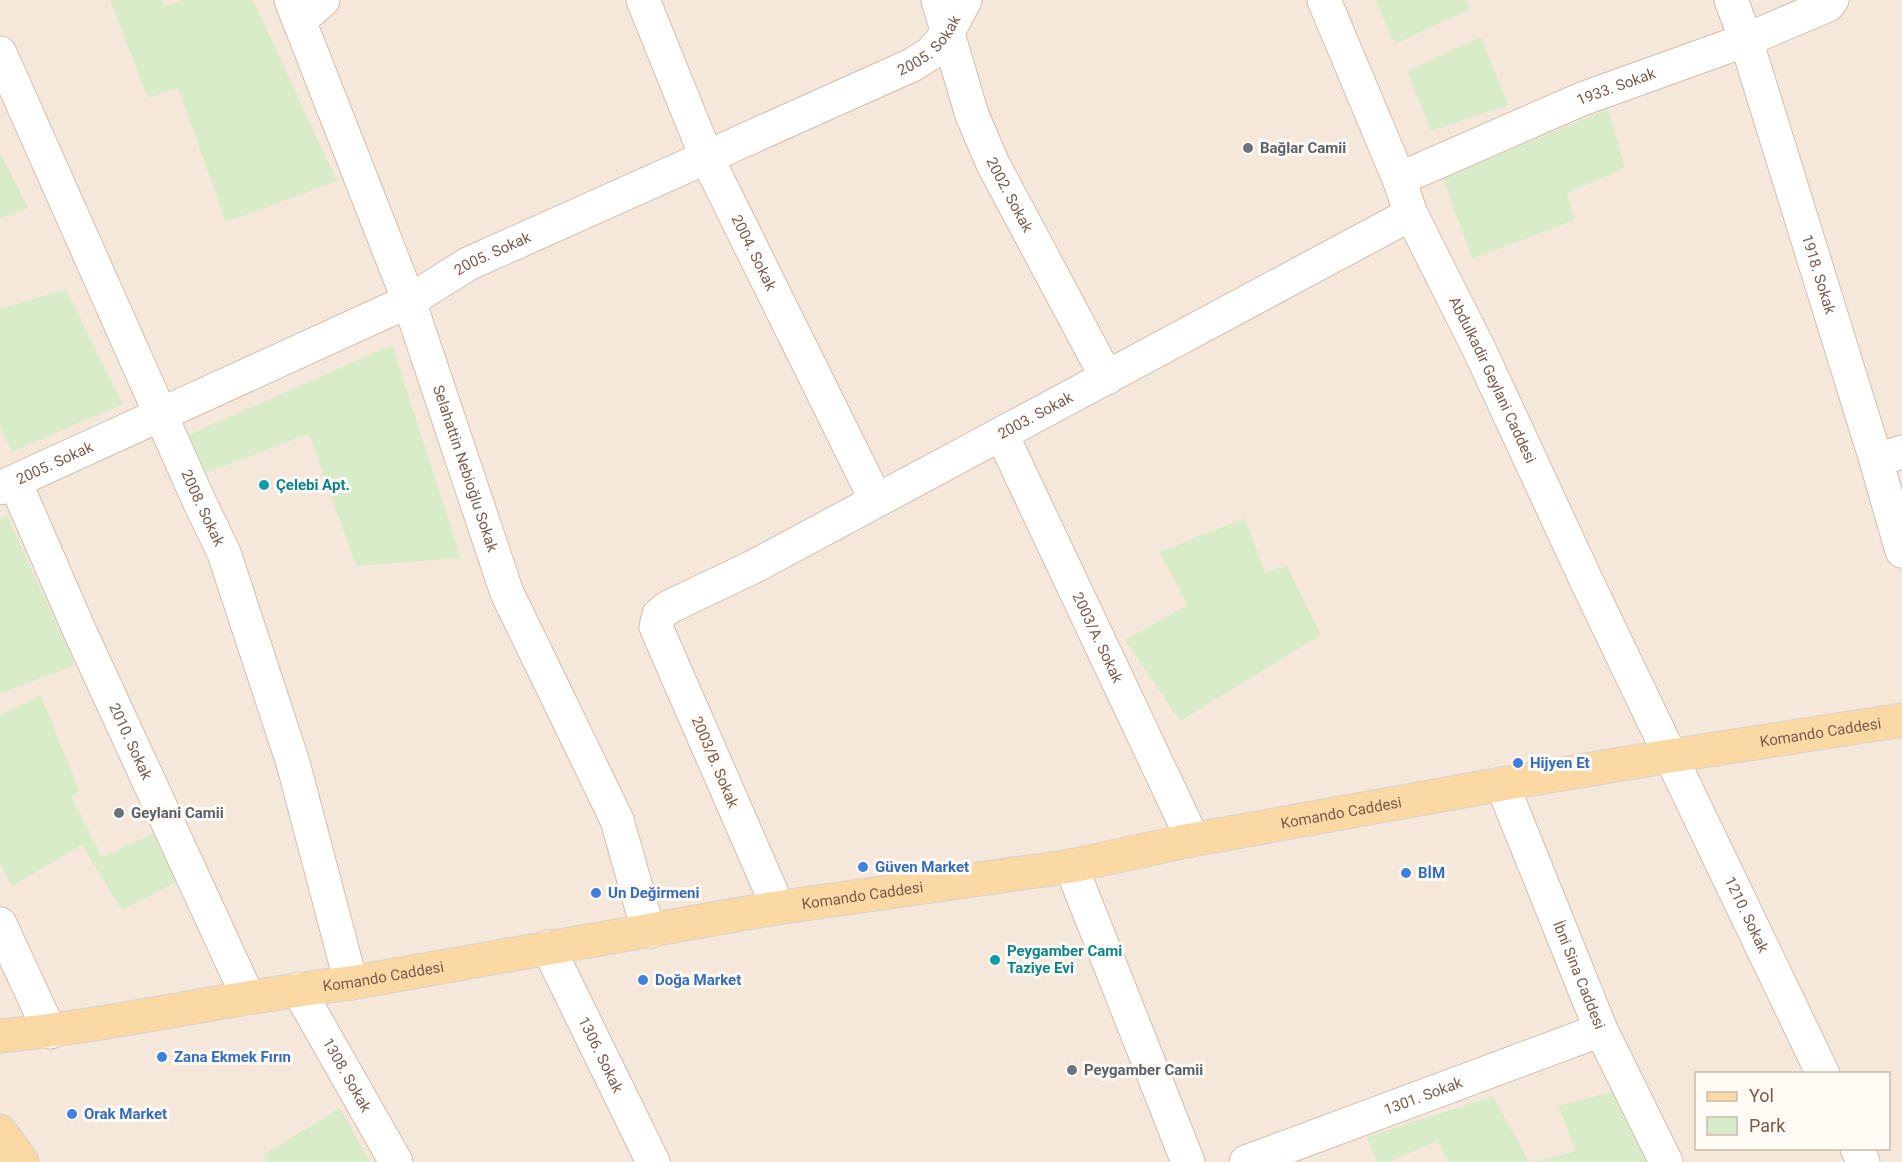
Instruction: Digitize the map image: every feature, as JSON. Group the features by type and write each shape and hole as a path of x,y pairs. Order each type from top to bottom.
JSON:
{"main road":[{"name":"Komando Caddesi","path":"0,1036 50,1032 248,997 351,983 548,946 651,931 775,908 1071,866 1191,840 1502,784 1902,720"},
{"path":"0,1131 22,1162"}],"street":[{"name":"2004. Sokak","path":"643,0 706,156 876,500"},
{"name":"2002. Sokak","path":"938,0 972,116 993,164 1107,378"},
{"name":"2005. Sokak","path":"8,485 409,301 468,264 912,65 931,53 947,34 965,0"},
{"name":"Abdulkadir Geylani Caddesi","path":"1324,0 1399,179 1411,214 1479,349 1670,756"},
{"name":"1918. Sokak","path":"1731,0 1889,456 1902,551"},
{"name":"1933. Sokak","path":"1399,179 1582,99 1746,40 1828,6 1832,0"},
{"name":"Selahattin Nebioğlu Sokak","path":"304,7 409,301 507,593 617,820 644,916 651,931"},
{"name":"2008. Sokak","path":"0,53 224,553 293,763 351,983"},
{"name":"2003. Sokak","path":"659,615 669,607 753,567 1002,435 1411,214"},
{"name":"2003/A. Sokak","path":"1002,435 1191,840"},
{"name":"2010. Sokak","path":"8,485 77,625 248,997"},
{"name":"2003/B. Sokak","path":"659,615 656,627 771,891 775,908"},
{"name":"1210. Sokak","path":"1670,756 1822,1072"},
{"name":"İbni Sina Caddesi","path":"1502,784 1601,1030 1666,1162"},
{"path":"1071,866 1188,1162"},
{"path":"0,924 50,1032"},
{"name":"1306. Sokak","path":"548,946 653,1162"},
{"name":"1308. Sokak","path":"298,989 396,1162"},
{"name":"1301. Sokak","path":"1246,1162 1601,1030"}],"shaded area":[{"path":"0,0 1902,0 1902,1162 0,1162"}],"green space":[{"path":"110,0 162,0 164,6 184,0 253,0 337,181 226,222 178,88 148,98"},
{"path":"1375,0 1466,0 1470,9 1395,44"},
{"path":"1481,37 1508,105 1431,131 1407,71"},
{"path":"1608,109 1625,168 1567,193 1575,220 1472,259 1443,178"},
{"path":"2,156 28,208 0,219 0,157"},
{"path":"66,289 123,404 12,452 0,427 0,309"},
{"path":"392,345 461,558 356,566 309,434 200,475 188,435"},
{"path":"7,515 75,665 0,694 0,519"},
{"path":"1245,518 1265,572 1287,566 1321,635 1180,721 1125,640 1188,605 1159,552"},
{"path":"41,696 79,790 72,797 102,857 158,831 183,879 122,910 82,845 12,886 0,863 0,715"},
{"path":"1615,1091 1648,1162 1534,1162 1576,1151 1558,1106"},
{"path":"1493,1096 1529,1162 1448,1162 1437,1141 1388,1162 1377,1162 1367,1137"},
{"path":"340,1108 370,1162 267,1162 263,1155"}],"place":[{"name":"Bağlar Camii","path":"1248,148"},
{"name":"Çelebi Apt.","path":"264,485"},
{"name":"Hijyen Et","path":"1518,763"},
{"name":"Geylani Camii","path":"119,813"},
{"name":"Güven Market","path":"863,867"},
{"name":"BİM","path":"1406,873"},
{"name":"Un Değirmeni","path":"596,893"},
{"name":"Peygamber Cami Taziye Evi","path":"995,960"},
{"name":"Doğa Market","path":"643,980"},
{"name":"Zana Ekmek Fırın","path":"162,1057"},
{"name":"Peygamber Camii","path":"1072,1070"},
{"name":"Orak Market","path":"72,1114"}]}
